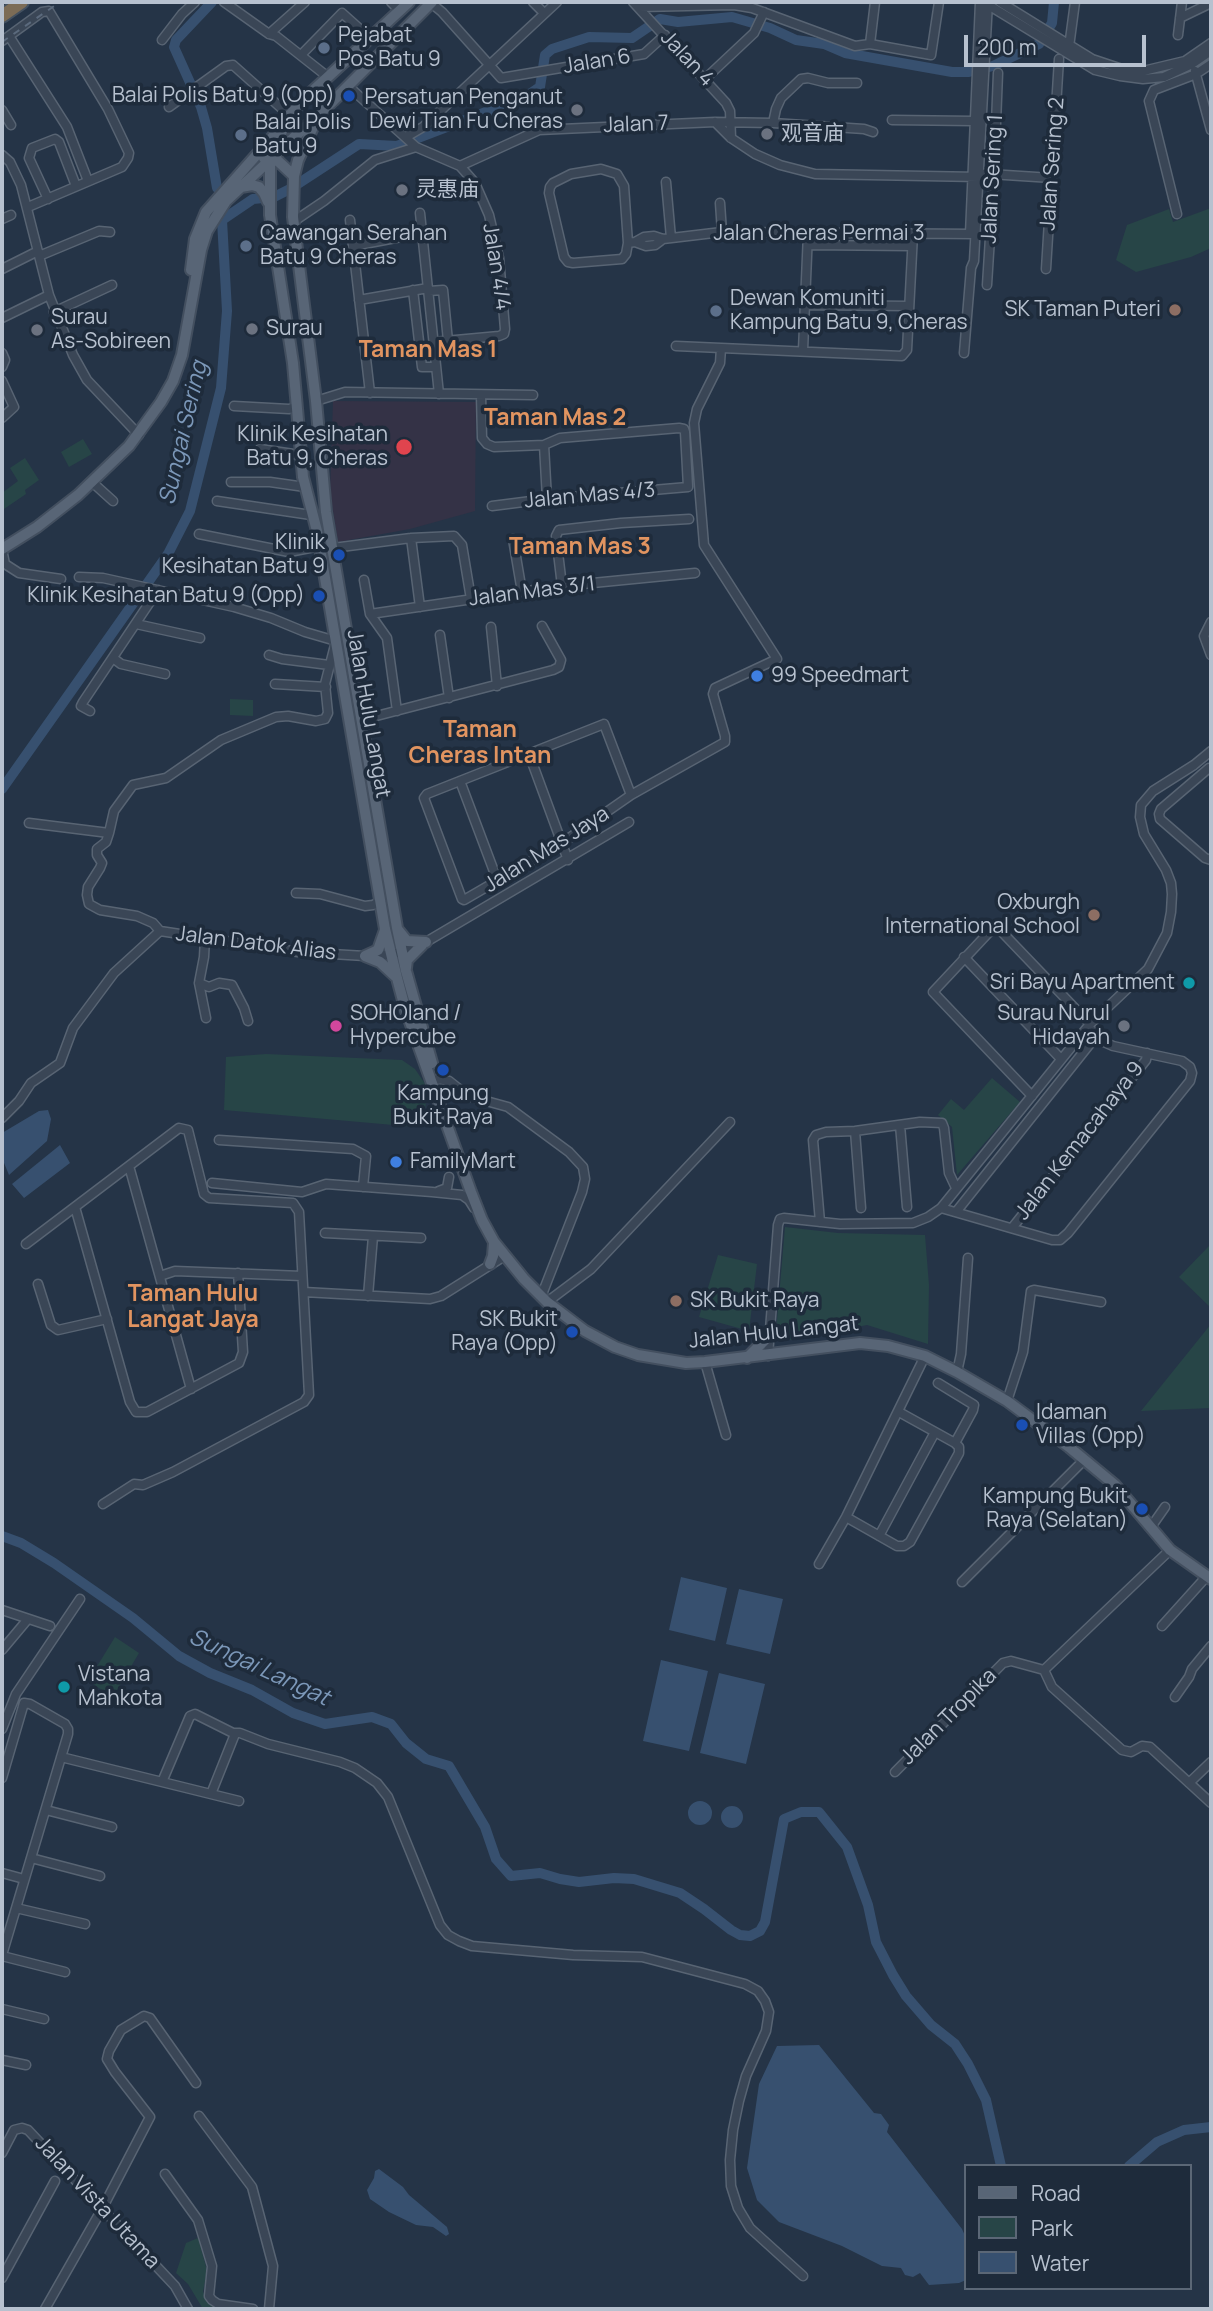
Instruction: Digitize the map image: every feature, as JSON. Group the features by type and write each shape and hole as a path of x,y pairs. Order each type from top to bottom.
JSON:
{"highway":[{"path":"2,16 22,2"}],"main road":[{"name":"Jalan Hulu Langat","path":"184,343 193,249 198,231 213,202 289,115 409,2"},
{"name":"Jalan Hulu Langat","path":"431,2 318,114 301,149 294,176 293,220 316,401 325,502 397,928 397,953 404,1008 482,1220 499,1250 506,1255"},
{"path":"313,91 318,100 333,101"},
{"path":"270,159 318,114"},
{"name":"Jalan Hulu Langat","path":"289,115 270,159 270,211 293,363 300,455 311,515 320,546 385,929 397,953"},
{"path":"255,157 278,161 294,176"},
{"name":"Jalan Hulu Langat","path":"2,549 54,515 139,435 173,381 184,343 207,231 226,201 270,159"},
{"path":"239,188 252,185 259,187 270,211 287,214 293,220"},
{"path":"397,928 407,941 424,943"},
{"path":"365,956 379,950 385,929"},
{"path":"365,956 401,974 407,960 424,943"},
{"name":"Jalan Hulu Langat","path":"401,974 477,1187 506,1255 544,1299 585,1331 630,1353 664,1360 705,1362 860,1343 888,1346 925,1356 1007,1401 1085,1459 1115,1485 1170,1550 1209,1578"},
{"path":"490,1264 494,1242"},
{"path":"747,1358 769,1336"}],"street":[{"path":"162,40 195,2"},
{"path":"225,2 269,34 276,36 328,77"},
{"path":"269,34 305,2"},
{"path":"391,2 400,11"},
{"path":"431,2 489,66"},
{"path":"533,2 544,13"},
{"path":"407,138 423,127 557,2"},
{"path":"870,44 875,2"},
{"path":"636,5 734,5 752,8 760,20 855,46 870,44 931,55 939,2"},
{"path":"964,354 971,268 984,2 1038,29"},
{"path":"1000,2 1067,47 1125,70 1143,71 1190,61 1211,51"},
{"path":"1067,47 1075,2"},
{"path":"1178,35 1182,2"},
{"path":"1180,18 1211,3"},
{"name":"Jalan 4","path":"636,5 726,103 730,111 731,138"},
{"path":"28,207 122,167 129,153 108,109 49,11 42,12 5,39 67,127 88,181"},
{"path":"301,55 342,13 371,39"},
{"path":"705,78 760,20"},
{"name":"Jalan 6","path":"489,66 497,75 507,79 644,54 665,35"},
{"path":"1190,61 1211,43"},
{"name":"Jalan Sering 2","path":"1046,269 1059,59"},
{"path":"1190,61 1211,130"},
{"path":"1177,214 1149,102 1154,90 1196,74 1211,64"},
{"path":"169,107 226,66 233,65 289,115"},
{"name":"Jalan Sering 1","path":"987,285 998,73"},
{"path":"773,123 781,99 801,79 857,83"},
{"path":"975,175 974,121 980,84"},
{"path":"348,86 416,147 460,166"},
{"path":"2,110 11,125"},
{"path":"892,120 974,121"},
{"path":"715,122 731,138 769,161 814,174 994,174 1052,178"},
{"name":"Jalan 7","path":"460,166 539,130 729,122 864,129 873,132"},
{"path":"48,199 29,158 32,148 55,139 59,142 76,186"},
{"path":"293,220 324,201 375,160 416,147"},
{"path":"2,155 10,162 21,185 54,312 73,355 87,380 139,435"},
{"name":"Jalan 4/4","path":"448,341 504,334 505,329 499,258 489,215 475,183 460,166"},
{"path":"601,169 617,174 624,186 632,243 622,259 568,262 564,257 549,193 552,183 571,174 601,169"},
{"path":"667,182 667,238"},
{"path":"720,203 722,232"},
{"path":"420,213 439,394"},
{"path":"2,219 11,215"},
{"path":"350,220 365,393"},
{"path":"2,268 99,231 110,232"},
{"name":"Jalan Cheras Permai 3","path":"632,243 655,245 667,238 722,232 972,234"},
{"path":"353,246 422,233"},
{"path":"803,350 808,233"},
{"path":"676,346 902,356 906,350 913,234"},
{"path":"808,245 912,246"},
{"path":"54,312 112,285"},
{"path":"359,300 413,290 443,290 448,341 435,342"},
{"path":"413,290 422,367 436,367"},
{"path":"2,318 49,295"},
{"path":"805,305 909,306"},
{"path":"793,338 804,338"},
{"name":"Jalan Mas Jaya","path":"460,781 427,794 424,798 464,900 498,883 562,844 631,795 725,742 713,695 715,688 777,659 704,545 695,423 697,409 720,363 721,348"},
{"path":"2,353 5,360 2,367"},
{"path":"2,381 14,407 2,418"},
{"path":"316,401 345,392 533,395"},
{"path":"481,394 482,438 487,444 494,447 544,445 547,499"},
{"path":"234,406 289,409 296,407"},
{"name":"Jalan Mas 4/3","path":"492,506 688,487 684,429 560,438 544,445"},
{"path":"260,449 300,455"},
{"path":"92,482 113,501"},
{"path":"232,482 270,482 305,487"},
{"path":"217,502 311,515"},
{"path":"562,586 556,537 559,530 689,519"},
{"path":"199,534 289,552 320,546"},
{"path":"333,548 411,538 454,536 462,545 471,599"},
{"path":"411,538 420,607"},
{"path":"513,540 522,592"},
{"path":"2,549 5,564 19,573 61,579"},
{"name":"Jalan Mas 3/1","path":"370,614 562,586 695,573"},
{"path":"79,577 103,578 234,607 336,641 329,664 326,689 328,713 325,719 316,721 288,716 276,717 221,740 166,778 133,785 114,811 106,842 97,849 102,863 88,887 86,895 89,904 100,909 137,916 153,923 160,932"},
{"path":"364,580 370,614 387,638 397,711"},
{"path":"90,711 81,706 83,702 156,590"},
{"path":"1211,622 1204,636 1211,655"},
{"path":"136,624 200,638"},
{"path":"361,720 497,686 559,667 561,660 542,626"},
{"path":"491,627 497,686"},
{"path":"440,635 449,698"},
{"path":"269,655 329,664"},
{"path":"113,658 121,664 165,674"},
{"path":"275,684 344,689"},
{"path":"498,883 460,781 604,724 631,795"},
{"path":"768,1356 780,1219 840,1224 912,1223 928,1217 941,1208 1088,1026 1148,969 1162,944 1170,922 1172,904 1171,883 1166,870 1146,841 1140,817 1141,805 1153,792 1211,751"},
{"path":"529,754 568,860"},
{"path":"1211,768 1161,809 1159,814 1160,819 1205,858 1211,860"},
{"name":"Jalan Datok Alias","path":"2,1118 19,1101 31,1083 60,1063 73,1028 114,973 160,932 298,952 365,956 397,953 424,943 629,822"},
{"path":"29,823 109,833"},
{"path":"296,893 320,894 365,906 381,901"},
{"path":"941,1208 1060,1240 1068,1234 1190,1081 1192,1073 1182,1061 1104,1042 999,929 992,929 933,992 1031,1096"},
{"path":"205,938 199,983 206,1018"},
{"path":"964,957 1061,1059"},
{"path":"199,983 209,987 219,983 233,985 248,1021"},
{"path":"956,1212 1097,1035"},
{"name":"Jalan Kemacahaya 9","path":"1012,1228 1146,1060 1147,1053"},
{"path":"438,1079 449,1082 467,1096 508,1107 569,1152 583,1167 585,1179 582,1192 544,1299"},
{"path":"544,1299 591,1269 730,1122"},
{"path":"820,1222 813,1140 816,1135 919,1122 942,1123 949,1172 956,1188"},
{"path":"900,1125 907,1207"},
{"path":"26,1244 179,1128 188,1130 204,1194 209,1198 292,1203 299,1212 309,1395 304,1402 186,1465 148,1484 134,1484 103,1504"},
{"path":"855,1131 861,1208"},
{"path":"219,1140 353,1149 366,1156 363,1187"},
{"path":"129,1166 191,1389"},
{"path":"432,1192 447,1188 449,1177"},
{"path":"212,1183 302,1192 326,1184 462,1195 470,1200 482,1220"},
{"path":"75,1207 130,1402 136,1412 147,1412 239,1363 243,1352 238,1273"},
{"path":"325,1233 421,1238"},
{"path":"369,1296 373,1236"},
{"path":"304,1292 430,1298 441,1296 506,1255"},
{"path":"957,1372 961,1354 968,1258"},
{"path":"160,1276 175,1271 302,1276"},
{"path":"38,1284 51,1325 58,1330 107,1319"},
{"path":"1007,1401 1023,1352 1031,1291 1101,1302"},
{"path":"819,1564 846,1517 925,1356"},
{"path":"705,1362 726,1435"},
{"path":"938,1383 974,1405 955,1443"},
{"path":"846,1517 897,1546 904,1546 909,1542 959,1453 959,1447 955,1443 899,1412"},
{"path":"878,1536 935,1432"},
{"path":"962,1582 1085,1459"},
{"path":"1151,1527 1165,1507"},
{"path":"1170,1550 1044,1670 1052,1687 1122,1750 1131,1752 1142,1746 1150,1747 1211,1803"},
{"path":"1162,1626 1209,1578"},
{"path":"2,1729 4,1717 16,1694 80,1599"},
{"path":"2,1609 50,1626"},
{"path":"2,1650 28,1619"},
{"path":"1175,1697 1192,1669 1211,1646"},
{"name":"Jalan Tropika","path":"895,1772 1003,1663 1011,1661 1044,1670"},
{"path":"2,1778 24,1703 30,1703 65,1724 68,1729 61,1757 2,1956 65,1972"},
{"path":"162,1782 193,1714 234,1736"},
{"path":"211,1794 234,1736 240,1732 268,1744 355,1768 377,1783 388,1797 440,1925 448,1935 472,1946 573,1955 651,1958 745,1984 758,1991 769,2012 766,2031 746,2076 737,2111 730,2160 731,2186 738,2208 750,2228 803,2276"},
{"path":"61,1757 239,1801"},
{"path":"1189,1783 1211,1762"},
{"path":"46,1810 112,1827"},
{"path":"31,1858 100,1876"},
{"path":"2,1872 24,1879"},
{"path":"16,1908 85,1924"},
{"path":"2,2009 44,2020"},
{"path":"45,2309 150,2117 107,2059 121,2030 144,2016 150,2018 196,2083"},
{"path":"2,2060 26,2065"},
{"path":"199,2116 252,2188 274,2266 269,2309"},
{"name":"Jalan Vista Utama","path":"2,2153 12,2132 19,2128 25,2129 175,2286 188,2309"},
{"path":"165,2174 198,2220 212,2266 209,2296 218,2304 253,2309"},
{"path":"2,2277 55,2181"}],"shaded area":[{"name":"Klinik Kesihatan Batu 9, Cheras","path":"333,401 476,402 475,511 410,529 338,542 330,492"}],"green space":[{"path":"1211,208 1211,248 1191,257 1136,272 1116,260 1127,225 1169,209 1173,222"},
{"path":"83,439 92,454 69,467 61,452"},
{"path":"25,458 39,480 25,490 26,494 4,509 2,493 18,481 10,468"},
{"path":"230,699 253,700 253,716 230,715"},
{"path":"266,1054 402,1060 415,1069 428,1088 424,1116 416,1127 224,1110 226,1057"},
{"path":"992,1078 1020,1102 957,1175 952,1127 938,1115 951,1099 964,1110"},
{"path":"785,1227 838,1233 925,1235 929,1285 928,1344 867,1325 789,1340 776,1332"},
{"path":"1211,1244 1211,1308 1179,1277"},
{"path":"718,1255 757,1264 749,1331 699,1317"},
{"path":"1211,1324 1211,1408 1141,1411"},
{"path":"115,1637 139,1653 113,1697 88,1681"},
{"path":"198,2238 207,2270 203,2292 212,2307 221,2309 203,2309 188,2284 176,2273 186,2243"}],"water":[{"path":"48,1110 51,1119 47,1141 9,1175 2,1158 2,1133 39,1111"},
{"path":"60,1145 70,1163 24,1198 12,1184"},
{"path":"681,1577 727,1588 715,1641 669,1630"},
{"path":"739,1589 783,1599 770,1654 726,1644"},
{"path":"661,1660 708,1671 689,1751 643,1741"},
{"path":"719,1673 765,1684 746,1764 700,1753"},
{"path":"700,1801 711,1808 712,1813 705,1824 700,1825 689,1818 688,1813 695,1802"},
{"path":"728,1806 736,1806 743,1813 743,1821 736,1828 728,1828 721,1821 721,1813"},
{"path":"819,2045 874,2113 881,2114 889,2125 887,2132 962,2229 964,2281 929,2285 920,2273 913,2277 905,2275 901,2268 882,2266 842,2246 779,2222 757,2200 747,2168 759,2084 777,2046"},
{"path":"379,2169 447,2227 449,2234 446,2236 433,2227 416,2225 370,2199 367,2190 375,2171"}],"waterway":[{"path":"212,2 176,40 174,47 201,107 217,188"},
{"name":"Sungai Sering","path":"2,789 168,554 190,511 221,388 227,311 222,220 253,199 274,197 290,189 359,144 397,146 486,112 515,104 540,87 545,55 552,49 589,37 632,38 660,19 678,22 732,17 770,28 796,40 824,44 845,53 952,72 969,72 993,66 1039,44 1052,23 1054,2"},
{"name":"Sungai Langat","path":"2,1536 21,1543 54,1563 133,1618 179,1656 210,1673 252,1690 293,1713 325,1724 372,1717 391,1724 406,1743 426,1759 449,1766 485,1827 496,1859 511,1876 540,1873 579,1882 634,1879 680,1893 731,1930 750,1936 760,1931 765,1922 784,1819 801,1812 819,1812 847,1847 868,1905 876,1942 893,1975 906,1996 931,2025 955,2044 968,2064 986,2100 1001,2164"},
{"name":"Sungai Langat","path":"1131,2164 1157,2142 1184,2130 1211,2127"}],"railway":[{"path":"2,42 60,2"}],"place":[{"name":"Pejabat Pos Batu 9","path":"324,48"},
{"name":"Balai Polis Batu 9 (Opp)","path":"349,96"},
{"name":"Persatuan Penganut Dewi Tian Fu Cheras","path":"577,110"},
{"name":"观音庙","path":"767,134"},
{"name":"Balai Polis Batu 9","path":"241,135"},
{"name":"灵惠庙","path":"402,190"},
{"name":"Cawangan Serahan Batu 9 Cheras","path":"246,246"},
{"name":"SK Taman Puteri","path":"1175,310"},
{"name":"Dewan Komuniti Kampung Batu 9, Cheras","path":"716,311"},
{"name":"Surau","path":"252,329"},
{"name":"Surau As-Sobireen","path":"37,330"},
{"name":"Klinik Kesihatan Batu 9, Cheras","path":"404,447"},
{"name":"Klinik Kesihatan Batu 9","path":"339,555"},
{"name":"Klinik Kesihatan Batu 9 (Opp)","path":"319,596"},
{"name":"99 Speedmart","path":"757,676"},
{"name":"Oxburgh International School","path":"1094,915"},
{"name":"Sri Bayu Apartment","path":"1189,983"},
{"name":"SOHOland / Hypercube","path":"336,1026"},
{"name":"Surau Nurul Hidayah","path":"1124,1026"},
{"name":"Kampung Bukit Raya","path":"443,1070"},
{"name":"FamilyMart","path":"396,1162"},
{"name":"SK Bukit Raya","path":"676,1301"},
{"name":"SK Bukit Raya (Opp)","path":"572,1332"},
{"name":"Idaman Villas (Opp)","path":"1022,1425"},
{"name":"Kampung Bukit Raya (Selatan)","path":"1142,1509"},
{"name":"Vistana Mahkota","path":"64,1687"}],"district":[{"name":"Taman Mas 1","path":"428,351"},
{"name":"Taman Mas 2","path":"555,419"},
{"name":"Taman Mas 3","path":"580,548"},
{"name":"Taman Cheras Intan","path":"480,744"},
{"name":"Taman Hulu Langat Jaya","path":"193,1308"}]}
